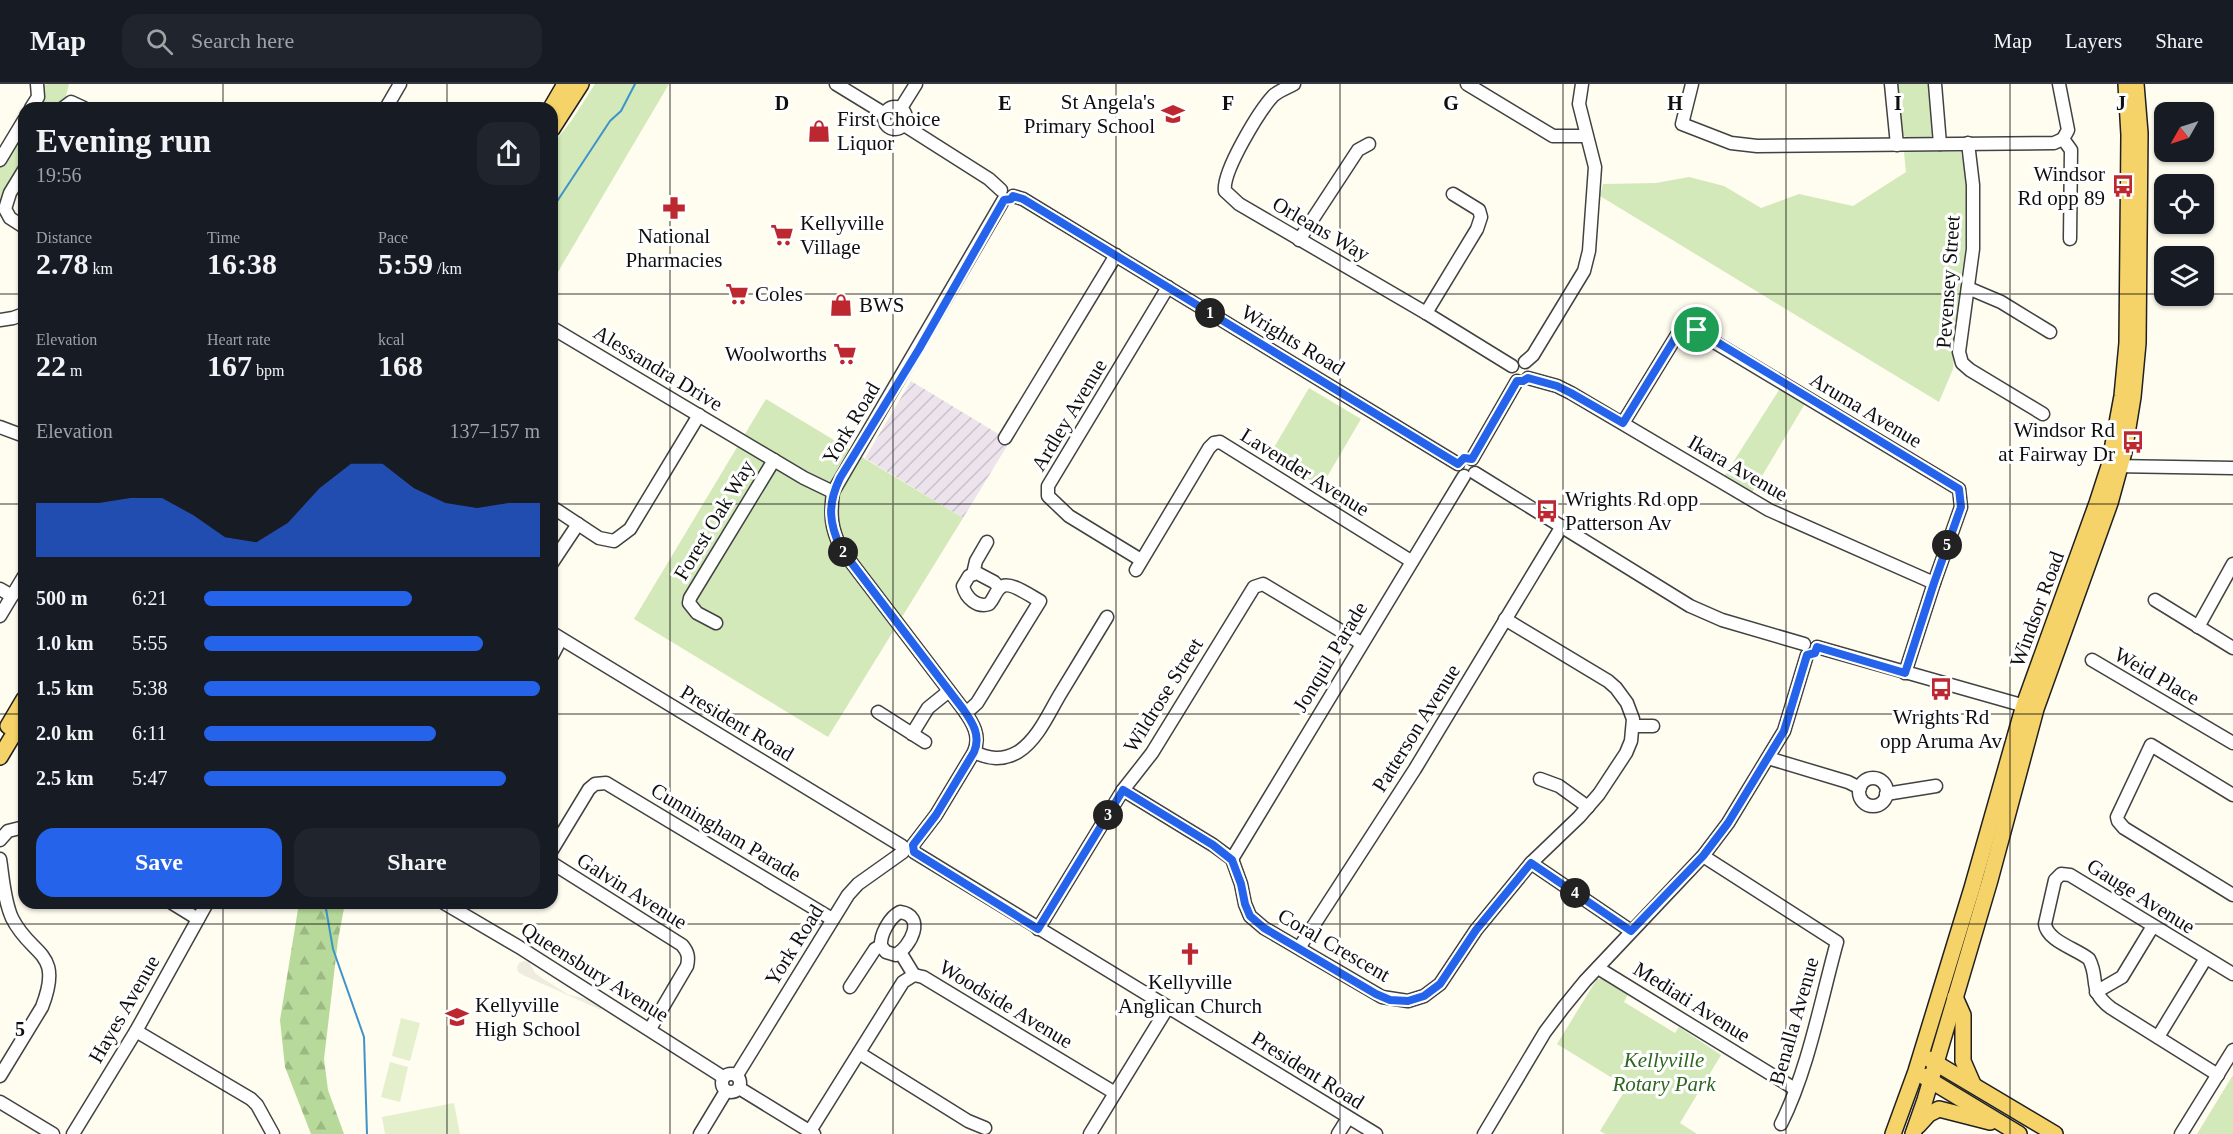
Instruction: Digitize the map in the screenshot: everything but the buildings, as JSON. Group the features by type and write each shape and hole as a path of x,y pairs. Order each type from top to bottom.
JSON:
{"main road":[{"path":"554,102 565,84"},
{"path":"558,120 581,84"},
{"name":"Windsor Road","path":"1893,1134 1916,1071 2030,707 2110,503 2127,343 2129,135 2126,84"},
{"name":"Windsor Road","path":"2115,466 2133,397 2138,343 2140,133 2136,84"},
{"name":"Windsor Road","path":"1914,1132 1993,869 2030,707"},
{"path":"0,738 18,709"},
{"path":"0,757 18,727"},
{"path":"1954,997 1964,1015 1963,1061 1972,1084"},
{"path":"1921,1055 2055,1134"},
{"path":"1916,1071 2019,1134"},
{"path":"1914,1132 1929,1114 1939,1109 2002,1124"}],"street":[{"path":"35,102 38,97 37,84"},
{"path":"836,84 885,114"},
{"path":"901,108 916,84"},
{"name":"Orleans Way","path":"1294,84 1275,94 1258,117 1229,169 1224,184 1225,191 1239,204 1299,240 1518,364"},
{"path":"1466,471 1477,465 1472,459 1522,379 1511,374 1518,364 1533,355 1584,271 1589,251 1595,167 1579,104 1582,84"},
{"path":"1692,84 1682,124 1731,143 1756,146 2054,143 2063,139 2068,130 2059,84"},
{"path":"1891,84 1897,145"},
{"path":"1935,84 1940,144"},
{"path":"1474,86 1553,136 1586,136"},
{"path":"389,102 396,87"},
{"path":"893,107 901,108 906,116 904,125 896,129 891,128 885,122 885,114 893,107"},
{"name":"Wrights Road","path":"904,125 989,179 1006,195 1023,199 1466,471 1711,616 1809,649 2030,707"},
{"path":"0,160 18,130"},
{"path":"2063,139 2071,150 2070,239"},
{"name":"Pevensey Street","path":"1968,143 1973,185 1973,249 1959,352 1962,363 2043,414"},
{"path":"1299,240 1358,150 1369,144"},
{"path":"18,180 5,208 7,216 18,223"},
{"path":"1426,313 1477,229 1481,217 1479,210 1453,194"},
{"name":"York Road","path":"738,1082 832,919 858,884 908,849 936,815 977,745 976,732 966,713 841,549 832,529 830,511 833,492 1006,195"},
{"path":"1005,438 1116,255"},
{"name":"Ardley Avenue","path":"1138,565 1058,508 1048,496 1048,486 1168,287"},
{"path":"1968,288 2001,302 2050,332"},
{"path":"0,320 18,316"},
{"name":"Aruma Avenue","path":"1623,423 1677,335 1686,328 1697,330 1959,489 1961,507 1905,673"},
{"name":"Alessandra Drive","path":"558,332 804,478 833,492"},
{"name":"Ikara Avenue","path":"1522,379 1557,386 1769,510 1934,583"},
{"path":"558,511 599,538 614,541 630,529 699,415"},
{"path":"2,432 18,435"},
{"name":"Lavender Avenue","path":"1138,565 1209,448 1214,443 1220,442 1411,561"},
{"name":"Forest Oak Way","path":"716,623 694,610 689,603 690,598 774,460"},
{"path":"2115,466 2230,469"},
{"name":"Jonquil Parade","path":"1232,860 1466,471"},
{"path":"558,554 578,524"},
{"name":"Patterson Avenue","path":"1299,948 1415,769 1562,526"},
{"path":"966,713 977,703 1040,601 1012,586 1005,585 1000,588 989,604 978,604 970,599 964,592 963,586 974,574 976,561 987,542"},
{"path":"2198,627 2233,564"},
{"path":"974,574 980,573 1000,588"},
{"name":"Wildrose Street","path":"1038,929 1123,790 1152,753 1254,587 1263,584 1268,586 1361,643"},
{"path":"0,616 18,586"},
{"path":"0,589 12,596"},
{"path":"2155,600 2233,648"},
{"path":"974,752 988,759 1004,758 1019,751 1029,742 1107,617"},
{"path":"1505,619 1616,688 1627,704 1633,726 1653,726"},
{"name":"President Road","path":"558,637 1376,1134"},
{"path":"1484,1134 1553,1022 1631,931 1703,856 1728,823 1786,725 1809,649"},
{"name":"Weid Place","path":"2092,660 2233,743"},
{"path":"912,734 928,708 950,691"},
{"path":"878,712 925,742"},
{"name":"Coral Crescent","path":"1232,860 1250,916 1264,928 1382,997 1408,1001 1424,996 1440,984 1476,930 1531,863 1588,807 1626,753 1631,741 1633,726"},
{"path":"2233,795 2151,745 2118,813 2118,821 2124,828 2233,895"},
{"path":"1768,758 1848,782 1860,788"},
{"name":"Cunningham Parade","path":"558,840 597,779 613,786 832,919"},
{"path":"1540,779 1559,786 1588,807"},
{"path":"1878,780 1884,785 1886,794 1880,804 1868,805 1859,796 1860,788 1865,781 1878,780"},
{"path":"1886,794 1936,786"},
{"path":"1123,790 1213,845 1232,860"},
{"path":"0,840 8,831 18,828"},
{"name":"Benalla Avenue","path":"1703,856 1837,942 1795,1089 1781,1124"},
{"path":"0,859 11,916 21,932 45,958 49,978 47,995 42,1007 0,1076"},
{"path":"1531,863 1631,931"},
{"name":"Galvin Avenue","path":"558,867 692,953 687,966 650,1029"},
{"name":"Gauge Avenue","path":"2096,992 2092,963 2089,959 2049,934 2046,929 2045,924 2056,878 2064,873 2233,974"},
{"path":"182,909 198,919"},
{"name":"Hayes Avenue","path":"73,1134 136,1032 204,909"},
{"name":"Queensbury Avenue","path":"454,909 650,1029 723,1077"},
{"path":"898,954 914,931 916,924 914,919 904,912 893,916 881,937 881,946 886,952 898,954 911,976"},
{"path":"2153,926 2122,976 2096,992 2111,1008 2218,1075"},
{"path":"850,987 875,949 881,946"},
{"path":"2158,1037 2206,958"},
{"name":"Mediati Avenue","path":"1598,968 1795,1089"},
{"name":"Woodside Avenue","path":"812,1133 903,982 911,976 923,977 1115,1092"},
{"path":"1090,1134 1168,1007"},
{"path":"136,1032 251,1099 257,1105 273,1134"},
{"path":"2181,1134 2233,1050"},
{"path":"859,1053 968,1121 985,1128"},
{"path":"738,1082 732,1092 726,1091 721,1083 723,1077 728,1074 812,1133"},
{"path":"700,1134 726,1091"},
{"path":"0,1102 53,1134"},
{"path":"1338,1134 1348,1118"}],"shaded area":[{"path":"911,381 1010,441 963,518 865,458"},
{"path":"529,962 535,973 542,978 569,995 589,999 602,1007 601,1010 518,972 519,963"}],"green space":[{"path":"48,84 69,84 64,102 33,102 39,87"},
{"path":"595,84 669,84 558,272 558,138"},
{"path":"1896,84 1930,84 1934,133 1929,138 1907,138 1901,133"},
{"path":"18,130 18,184 5,213 0,214 0,160"},
{"path":"1904,152 1961,152 1967,186 1967,241 1960,284 1953,369 1939,402 1600,196 1603,184 1656,183 1689,177 1724,186 1761,208 1799,194 1853,206 1906,172"},
{"path":"1781,387 1806,402 1750,496 1723,478"},
{"path":"1309,388 1361,419 1321,487 1269,456"},
{"path":"766,399 963,518 828,737 634,619"},
{"path":"298,909 344,909 324,1059 328,1090 344,1134 311,1134 285,1067 280,1020"},
{"name":"Kellyville Rotary Park","path":"1597,979 1605,979 1628,994 1624,1002 1675,1033 1679,1027 1721,1055 1680,1123 1697,1134 1605,1134 1600,1131 1627,1087 1557,1044"},
{"path":"401,1018 420,1023 410,1061 392,1056"},
{"path":"390,1062 408,1067 400,1102 381,1097"},
{"path":"2233,1075 2233,1134 2197,1134"},
{"path":"454,1103 460,1134 385,1134 382,1117"}],"waterway":[{"path":"558,200 610,121 621,111 635,84"},
{"path":"326,909 333,949 364,1037 367,1134"}],"place":[{"name":"St Angela's Primary School","path":"1173,114"},
{"name":"First Choice Liquor","path":"819,131"},
{"name":"Windsor Rd opp 89","path":"2123,186"},
{"name":"National Pharmacies","path":"674,208"},
{"name":"Kellyville Village","path":"782,235"},
{"name":"Coles","path":"737,294"},
{"name":"BWS","path":"841,305"},
{"name":"Woolworths","path":"845,354"},
{"name":"Windsor Rd at Fairway Dr","path":"2133,442"},
{"name":"Wrights Rd opp Patterson Av","path":"1547,511"},
{"name":"Wrights Rd opp Aruma Av","path":"1941,689"},
{"name":"Kellyville Anglican Church","path":"1190,954"},
{"name":"Kellyville High School","path":"457,1017"}],"route":[{"path":"1013,196 1023,199 1458,464 1464,458 1472,459 1517,381 1528,378 1557,386 1623,423 1677,335 1686,328 1697,330 1959,489 1961,507 1905,673 1817,647 1815,653 1807,655 1784,731 1728,823 1703,856 1631,931 1531,863 1476,930 1440,984 1424,996 1408,1001 1397,1001 1376,994 1264,928 1250,916 1232,860 1213,845 1123,790 1038,929 914,852 913,845 936,815 974,752 978,739 963,709 841,549 832,529 830,511 833,492 840,478 919,349 1004,200 1011,199 1013,196"}]}
